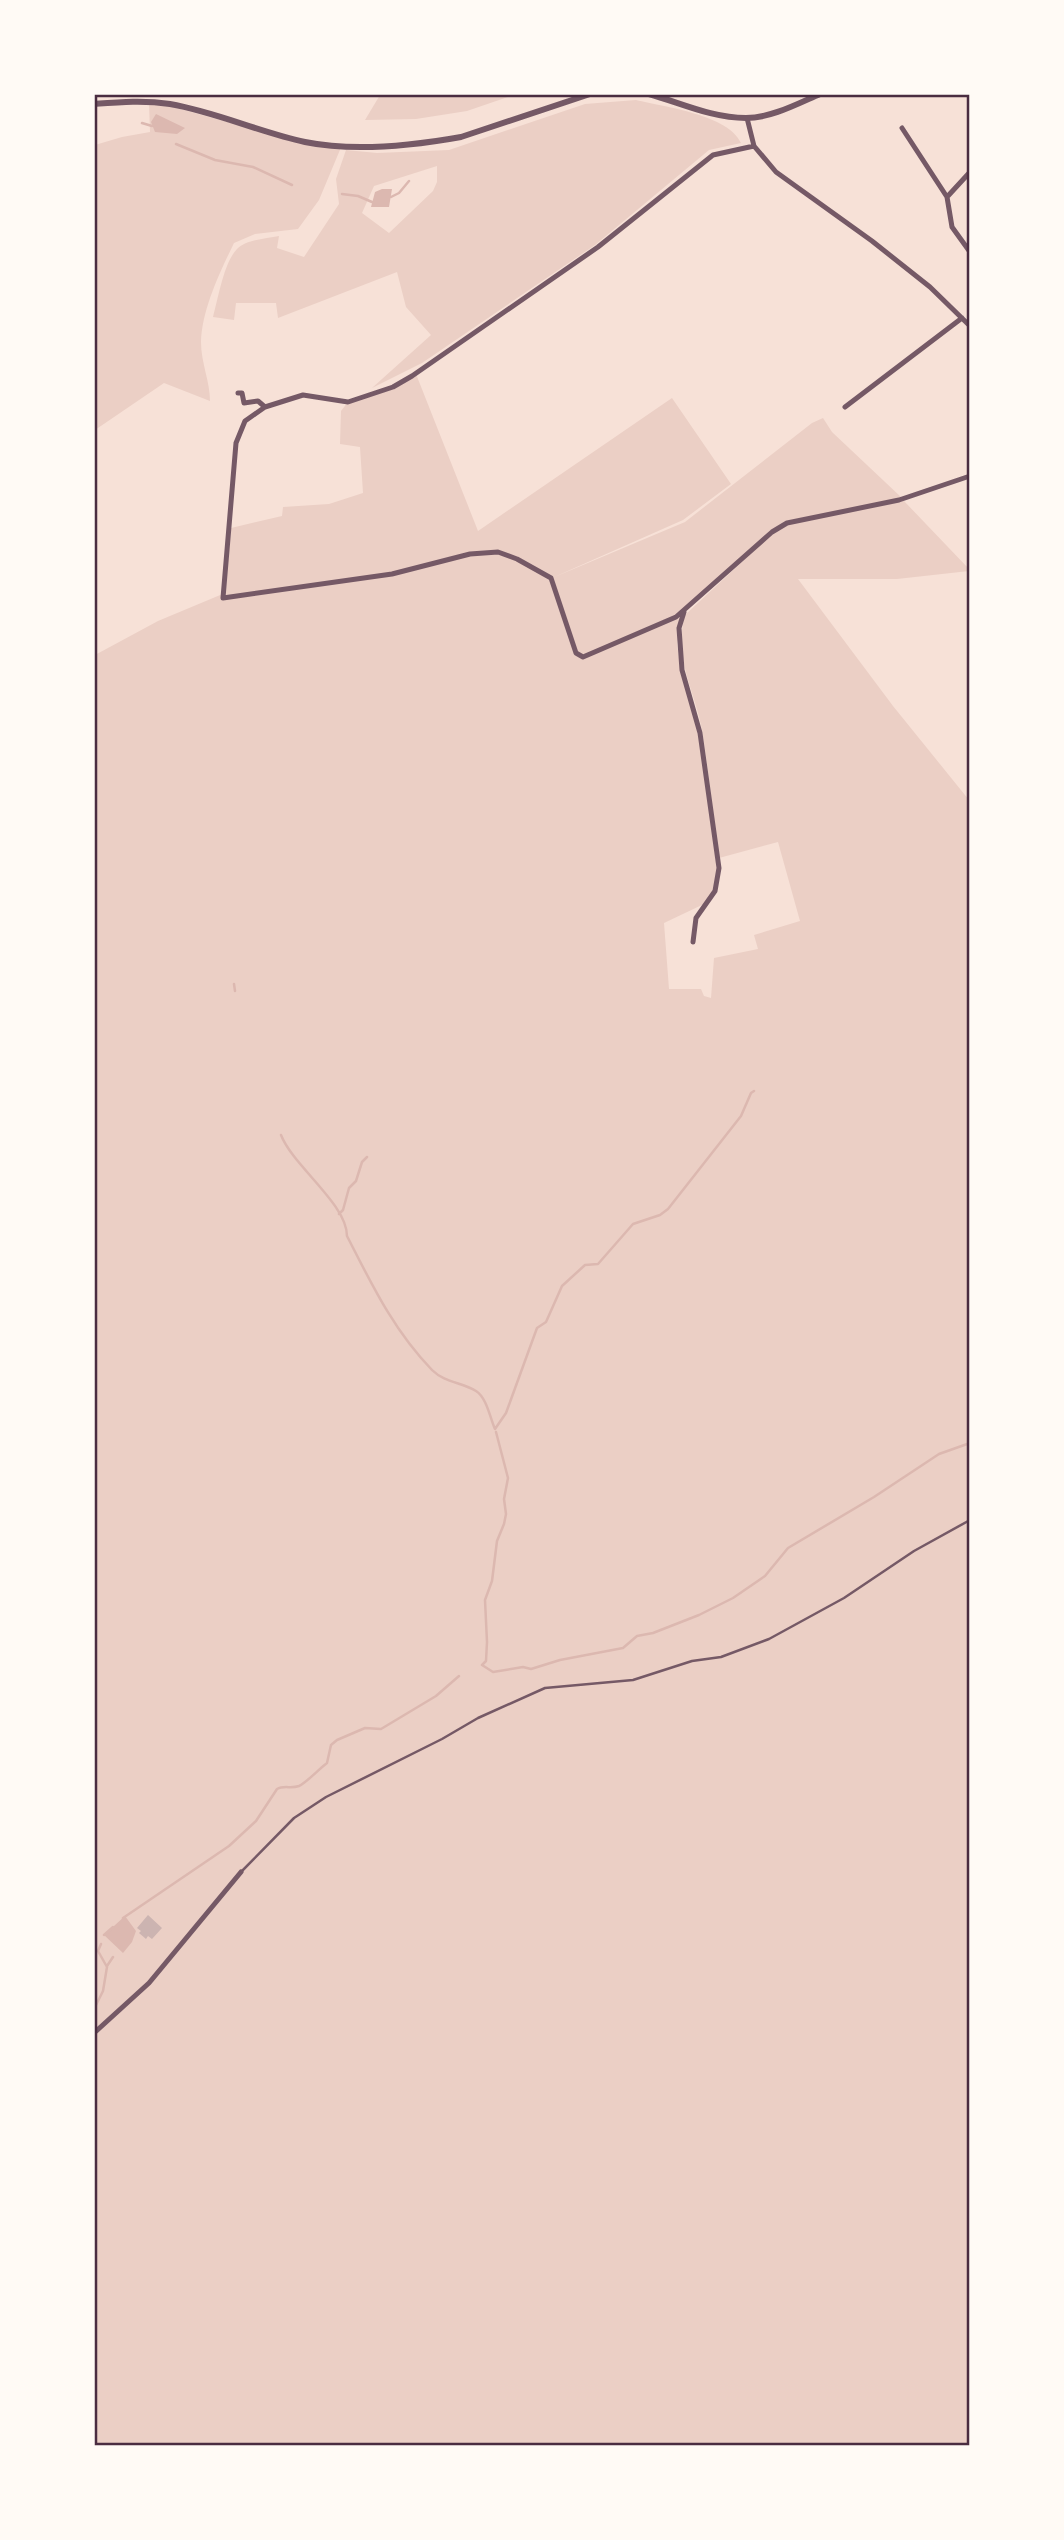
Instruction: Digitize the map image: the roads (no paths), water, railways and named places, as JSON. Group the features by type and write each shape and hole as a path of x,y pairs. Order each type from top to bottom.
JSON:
{"street":[{"path":"94,104 128,101 169,104 307,142 364,146 461,137 590,94"},
{"path":"649,94 714,115 747,118 785,109 820,94"},
{"path":"747,118 754,146 776,172 872,241 930,287 970,326"},
{"path":"902,128 947,197 952,227 970,251"},
{"path":"754,146 713,155 598,247 393,387 348,402 303,395 265,407 245,421 236,443 223,598 392,574 470,554 498,551 551,578 576,653 583,657 638,635 684,612 772,532 787,523 899,500 970,476"},
{"path":"947,197 970,172"},
{"path":"845,407 962,318"},
{"path":"238,393 242,393 244,403 258,401 265,407"},
{"path":"684,612 680,628 682,670 700,733 719,868 715,891 696,918 693,942"},
{"path":"94,2033 149,1983 241,1872"}],"lane":[{"path":"241,1872 293,1818 326,1797 523,1696 545,1688 633,1680 684,1663 721,1657 769,1639 845,1598 914,1551 970,1520"}],"waterway":[{"path":"142,123 152,126"},
{"path":"176,144 215,160 253,167 292,185"},
{"path":"391,197 399,193 409,181"},
{"path":"342,194 358,196 372,202"},
{"path":"234,984 235,991"},
{"path":"281,1135 287,1147 338,1211 365,1272 406,1340 437,1374 480,1394 495,1429 506,1413 537,1328 546,1322 562,1286 585,1265 598,1264 633,1224 660,1215 668,1209 741,1116 754,1091"},
{"path":"339,1214 343,1210 349,1188 356,1181 362,1162 367,1157"},
{"path":"496,1432 508,1478 504,1499 506,1514 497,1541 492,1581 485,1600 487,1642 486,1661 482,1665 493,1672 523,1667 531,1669 560,1660 623,1648 637,1636 653,1633 699,1615 733,1598 765,1576 788,1548 874,1497 939,1454 970,1443"},
{"path":"123,1918 229,1846 256,1821 277,1789 299,1786 327,1763 331,1745 337,1740 365,1728 381,1729 436,1696 459,1676"},
{"path":"104,1935 113,1927"},
{"path":"94,2009 103,1991 107,1967 98,1951 101,1944"},
{"path":"107,1966 113,1957"}]}
